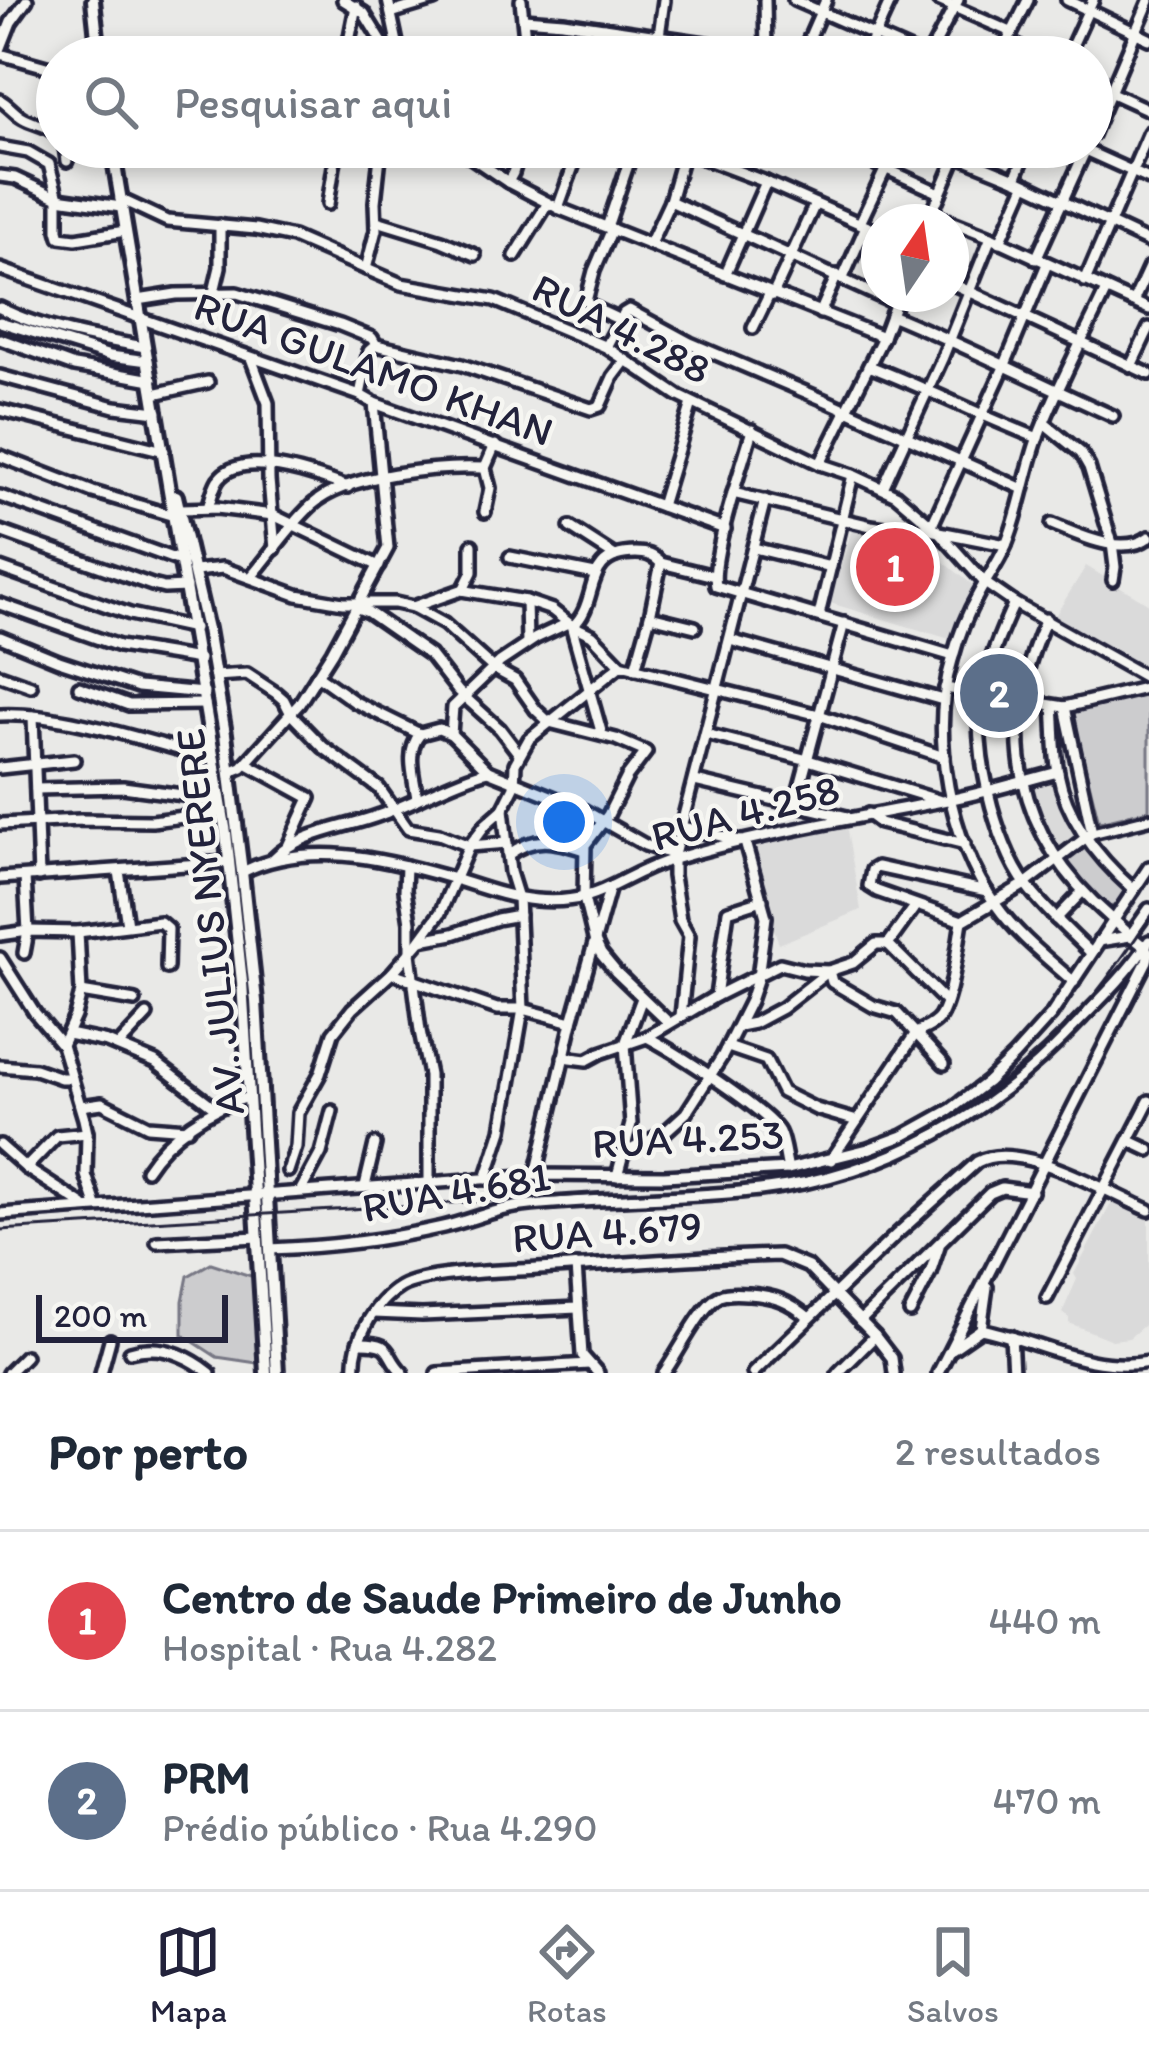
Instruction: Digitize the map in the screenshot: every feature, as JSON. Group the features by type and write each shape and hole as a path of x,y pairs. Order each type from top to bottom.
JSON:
{"main road":[{"path":"93,0 97,36"},
{"name":"AV. JULIUS NYERERE","path":"115,168 167,470 195,572 230,772 256,1001 258,1237 266,1373"},
{"name":"AV. JULIUS NYERERE","path":"177,513 229,862 249,1097 270,1249 277,1373"}],"street":[{"path":"27,0 5,20 0,52 36,63"},
{"path":"343,0 356,6 381,36"},
{"path":"388,0 393,36"},
{"path":"391,13 433,0"},
{"path":"521,0 525,36"},
{"path":"659,36 664,0"},
{"path":"765,0 766,36"},
{"path":"794,0 824,6 874,36 891,0"},
{"path":"938,0 956,4 1008,36"},
{"path":"1010,36 1028,0"},
{"path":"1067,0 1091,5 1149,39"},
{"path":"1113,86 1149,1"},
{"path":"938,36 956,4"},
{"path":"1077,36 1091,5"},
{"path":"350,36 356,6"},
{"path":"810,36 824,6"},
{"path":"524,19 653,36"},
{"path":"602,36 604,28"},
{"path":"1113,94 1149,110"},
{"path":"0,100 36,123"},
{"path":"1085,281 1149,132"},
{"path":"0,147 36,157"},
{"path":"1113,162 1149,179"},
{"path":"50,168 60,237 125,231"},
{"path":"328,204 334,168"},
{"path":"366,269 377,221 379,168"},
{"path":"490,168 553,206 883,337"},
{"path":"508,182 513,168"},
{"path":"515,256 553,206 570,168"},
{"path":"620,320 586,301 628,168"},
{"path":"650,244 680,168"},
{"path":"732,168 861,224"},
{"path":"870,204 883,168"},
{"path":"885,168 940,194"},
{"path":"936,204 951,168"},
{"path":"992,168 1149,242"},
{"path":"969,288 995,240 1023,168"},
{"path":"935,528 1025,317 1075,168"},
{"name":"RUA 4.288","path":"0,176 58,198 121,203 167,221 293,237 414,288 494,300 606,347 692,403 820,464 883,488 915,508 935,528 1005,547"},
{"path":"725,275 766,182"},
{"path":"670,201 861,285"},
{"path":"753,328 815,203"},
{"path":"377,221 476,255"},
{"path":"214,292 220,267 220,225"},
{"path":"820,313 861,230"},
{"path":"969,231 1149,309"},
{"path":"1133,302 1149,267"},
{"name":"RUA GULAMO KHAN","path":"0,269 725,529"},
{"path":"969,290 1149,374"},
{"path":"1074,982 1027,941 990,896 964,844 947,800 943,700 964,626 1005,547 1038,438 1106,290"},
{"path":"138,300 214,292 252,296 331,322 372,338 376,344 463,364 591,410 600,406 625,361"},
{"path":"0,308 92,337 145,347"},
{"path":"606,347 627,310 639,314 690,343 1023,489"},
{"path":"820,464 892,312"},
{"path":"883,488 960,312"},
{"path":"891,315 1113,416"},
{"path":"0,322 100,354 148,361"},
{"path":"1131,366 1149,328"},
{"path":"0,339 86,370 152,380"},
{"path":"360,395 369,351 376,344"},
{"path":"251,358 268,398 275,549"},
{"path":"869,366 1038,438"},
{"path":"0,376 115,407 157,412"},
{"path":"154,394 208,382"},
{"path":"230,772 246,763 291,714 380,566 389,542 374,403"},
{"path":"661,506 692,403"},
{"path":"0,410 164,451"},
{"path":"1045,423 1081,453 1092,476 1112,544 1113,580"},
{"path":"752,430 714,576 716,586 953,656"},
{"path":"484,512 490,488 485,468 495,445"},
{"path":"0,455 92,492 177,513 208,508 273,515 380,566"},
{"path":"208,508 224,474 238,468 269,465 348,487"},
{"path":"251,577 317,500 348,487 423,470 485,468"},
{"path":"819,615 853,475"},
{"path":"734,494 892,529 935,528 985,583 1149,686"},
{"path":"0,496 182,562"},
{"path":"681,1016 689,936 680,920 674,857 765,500"},
{"path":"1052,524 1112,544 1133,545 1149,537"},
{"path":"570,527 615,556"},
{"path":"0,531 152,585 186,587"},
{"path":"463,590 472,572 472,544"},
{"path":"754,548 831,568"},
{"path":"452,734 452,710 494,668 527,643 570,625 585,612 595,574 607,560 638,553 714,576"},
{"path":"511,557 595,574"},
{"path":"635,669 661,562"},
{"path":"0,568 130,614 194,628"},
{"path":"195,572 223,568 297,595 356,605 413,607 460,636 494,668 515,680 549,722 637,746 646,753 584,850 584,898 594,939 608,964 669,1023"},
{"path":"413,607 463,590 526,601 552,610 592,635 620,667 819,715 944,757"},
{"path":"526,601 527,643"},
{"path":"1014,603 981,695 987,792 1001,840 1024,884 1091,952"},
{"path":"0,604 119,646 199,659"},
{"path":"356,605 430,655 519,754"},
{"path":"650,616 695,627"},
{"path":"938,1373 1148,961 1147,947 1082,892 1058,860 1022,783 1019,701 1026,666 1046,620"},
{"path":"795,806 844,623"},
{"path":"570,625 602,735"},
{"path":"0,638 138,687 205,699"},
{"path":"730,640 943,700"},
{"path":"288,1172 298,1114 320,1074 333,1033 392,974 440,913 469,846 513,791 519,754 529,739 620,667"},
{"path":"215,676 248,674 284,700 323,747 374,784 409,829 469,846 508,849 537,841 584,850"},
{"path":"0,675 31,686"},
{"path":"317,675 355,702 419,734"},
{"path":"945,688 1065,707 1149,686"},
{"path":"79,687 129,705 205,699"},
{"path":"1052,706 1064,795 1110,870 1134,890"},
{"path":"1065,707 1089,835"},
{"path":"0,715 33,716 214,759"},
{"path":"33,716 39,876"},
{"path":"417,798 411,754 414,740 439,729 452,734 488,771 604,820 674,857"},
{"path":"706,734 947,800"},
{"path":"0,768 74,760"},
{"path":"246,763 309,796 288,846"},
{"path":"273,859 288,846 488,771"},
{"name":"RUA 4.258","path":"242,872 273,859 340,855 406,866 518,898 563,902 609,890 674,857 987,792 1058,772"},
{"path":"695,781 850,818"},
{"path":"36,789 123,787 221,806"},
{"path":"0,824 152,821 221,806"},
{"path":"486,1179 502,1130 523,1009 518,898 503,809"},
{"path":"868,814 880,824 964,844"},
{"path":"945,1001 962,921 990,896 1024,884 1089,835 1149,819"},
{"path":"626,1152 672,1128 686,1113 728,1047 758,977 765,932 762,900 745,842 682,827"},
{"path":"0,878 229,862"},
{"path":"406,866 410,953 429,1075 429,1182"},
{"path":"962,921 877,891 869,886 872,870 877,867 990,896"},
{"path":"831,1160 903,1136 967,1098 1014,1056 1051,1015 1149,867"},
{"path":"119,871 127,925"},
{"path":"24,953 28,931 25,877"},
{"path":"536,1175 609,890"},
{"path":"1056,919 1082,892"},
{"path":"716,995 728,911 762,900"},
{"path":"888,944 914,908"},
{"path":"1099,941 1130,936 1149,908"},
{"path":"421,940 518,915"},
{"path":"0,935 165,924 170,944 167,968"},
{"path":"62,1046 81,992 79,932"},
{"path":"739,1026 782,1008 829,971 853,963 876,944 888,944 945,1001"},
{"name":"RUA 4.681","path":"270,1249 359,1243 444,1227 509,1208 765,1190 863,1168 967,1118 1017,1082 1147,947"},
{"path":"0,958 62,1046 87,1133 90,1206"},
{"path":"563,1057 587,1060 647,1037 716,995 780,964 829,971"},
{"path":"829,971 832,982 873,1006 892,1010 944,1064"},
{"path":"392,974 497,1009 523,1009 572,1022"},
{"path":"81,992 135,1001"},
{"path":"617,1176 631,1116 625,1044 642,998"},
{"name":"RUA 4.253","path":"0,1213 536,1175 788,1169 831,1160 916,1033 938,1020 945,1001"},
{"path":"118,1046 147,1015"},
{"path":"68,1034 118,1046 155,1063 215,1108"},
{"path":"647,1037 765,1116 778,1130 788,1169"},
{"path":"728,1047 766,1060 782,1092 857,1121"},
{"path":"0,1066 72,1078"},
{"path":"765,1116 782,1092"},
{"path":"146,1170 160,1149 215,1108 249,1097"},
{"path":"1047,1298 1149,1101"},
{"path":"81,1106 102,1103 148,1126 188,1129"},
{"path":"301,1190 321,1153 332,1111"},
{"path":"26,1168 57,1136 87,1133"},
{"path":"1130,1141 1149,1150"},
{"path":"365,1186 375,1144"},
{"path":"0,1145 26,1168 90,1206"},
{"path":"753,1373 977,1162 998,1155 1022,1157 1149,1210"},
{"path":"860,1321 996,1190 1032,1192"},
{"path":"157,1242 258,1237"},
{"path":"910,1312 940,1242"},
{"name":"RUA 4.679","path":"355,1373 358,1343 374,1313 407,1284 470,1273 778,1255 808,1267 875,1336 892,1358 894,1373"},
{"path":"576,1267 580,1346 598,1373"},
{"path":"950,1351 981,1329 989,1276"},
{"path":"664,1373 710,1303 723,1294 778,1298 809,1318"},
{"path":"374,1313 578,1308"},
{"path":"981,1329 1084,1364 1132,1367 1149,1362"},
{"path":"838,1373 875,1336"},
{"path":"1011,1336 1013,1373"},
{"path":"101,1373 110,1340"},
{"path":"358,1343 388,1348 403,1373"},
{"path":"130,1352 146,1348 177,1353 211,1373"},
{"path":"8,1373 25,1356"},
{"path":"437,1373 589,1364"}],"shaded area":[{"path":"853,525 925,547 974,586 953,640 830,603"},
{"path":"1086,566 1149,604 1148,673 1055,616"},
{"path":"1147,691 1149,810 1099,822 1071,709"},
{"path":"1055,782 1078,836 1059,850 1041,821 1031,787"},
{"path":"846,825 861,910 779,944 748,849"},
{"path":"1082,844 1125,885 1126,891 1114,906 1108,907 1083,886 1063,862"},
{"path":"1113,1200 1149,1215 1149,1321 1129,1338 1112,1340 1069,1323 1062,1313 1077,1279 1074,1274"},
{"path":"211,1263 254,1277 257,1363 217,1357 183,1335 188,1276"}],"railway":[{"path":"0,1230 720,1187 864,1158 949,1120 1028,1065 1077,1016 1149,919"}],"place":[{"name":"Centro de Saude Primeiro de Junho","path":"895,567"},
{"name":"PRM","path":"999,693"}]}
